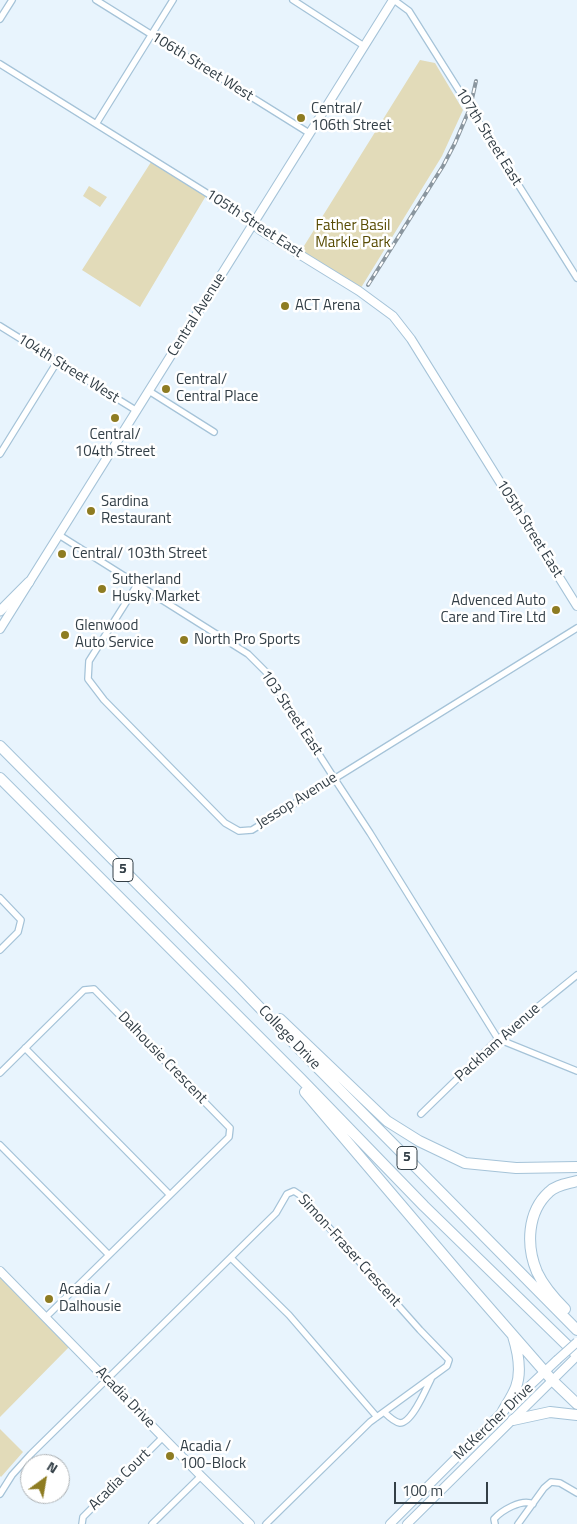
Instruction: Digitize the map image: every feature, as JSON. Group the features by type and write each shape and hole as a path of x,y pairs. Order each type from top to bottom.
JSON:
{"highway":[{"name":"College Drive","path":"0,746 577,1330"},
{"name":"College Drive","path":"0,778 301,1079 424,1206 577,1356"},
{"path":"238,985 255,996 387,1121 419,1141 465,1163 516,1168 577,1167"},
{"path":"261,1040 456,1271 577,1404"},
{"path":"577,1181 558,1186 548,1192 535,1211 530,1234 530,1247 537,1272 552,1296 577,1323"},
{"path":"502,1412 516,1386 519,1365 512,1333"},
{"path":"512,1420 550,1412 577,1415"}],"main road":[{"name":"Central Avenue","path":"0,629 393,0"},
{"name":"105th Street East","path":"253,224 354,288 392,316 411,339 577,606"},
{"path":"0,611 29,582"},
{"name":"Acadia Drive","path":"0,1271 250,1524"},
{"name":"McKercher Drive","path":"407,1524 512,1420 549,1375 558,1360 577,1342"},
{"name":"McKercher Drive","path":"390,1524 502,1412 549,1375 564,1369 577,1356"}],"street":[{"path":"0,19 12,0"},
{"name":"106th Street West","path":"96,0 309,133"},
{"path":"96,124 173,0"},
{"path":"293,0 364,46"},
{"name":"107th Street East","path":"393,0 409,11 577,278"},
{"name":"105th Street East","path":"0,64 245,217 253,224"},
{"name":"104th Street West","path":"0,326 137,411"},
{"path":"0,454 57,362"},
{"path":"149,391 214,432"},
{"name":"103 Street East","path":"59,536 248,654 268,674 370,833 498,1039"},
{"name":"Jessop Avenue","path":"137,584 89,661 88,679 104,700 225,823 239,831 252,830 577,628"},
{"path":"0,898 21,920 18,932 0,950"},
{"name":"Packham Avenue","path":"421,1114 498,1039 577,975"},
{"name":"Dalhousie Crescent","path":"0,1073 84,990 94,989 230,1128 229,1137 46,1317"},
{"path":"498,1039 577,1072"},
{"path":"26,1048 170,1195"},
{"path":"0,1145 109,1255"},
{"name":"Simon-Fraser Crescent","path":"0,1494 12,1475 276,1213 288,1194 294,1191 297,1192 449,1360 447,1366 377,1417 266,1524"},
{"path":"231,1258 289,1315 377,1417"},
{"name":"Simon-Fraser Crescent","path":"384,1412 397,1422 407,1421 432,1377"},
{"name":"Acadia Court","path":"82,1524 82,1517 163,1437"},
{"path":"152,1524 201,1476"},
{"path":"518,1524 544,1488 551,1482 560,1483 577,1494"},
{"path":"495,1524 494,1519 504,1511 522,1502 533,1504"}],"green space":[{"name":"Father Basil Markle Park","path":"420,60 435,63 463,110 442,156 359,291 299,254"},
{"path":"153,159 207,194 140,307 82,270"},
{"path":"89,186 107,197 100,207 83,196"},
{"path":"0,1271 72,1344 0,1417"},
{"path":"0,1429 23,1452 0,1476"}],"railway":[{"path":"368,285 443,166 470,108 476,81"}],"place":[{"name":"Central/ 106th Street","path":"301,118"},
{"name":"ACT Arena","path":"285,306"},
{"name":"Central/ Central Place","path":"166,389"},
{"name":"Central/ 104th Street","path":"115,418"},
{"name":"Sardina Restaurant","path":"91,511"},
{"name":"Central/ 103th Street","path":"62,554"},
{"name":"Sutherland Husky Market","path":"102,589"},
{"name":"Advenced Auto Care and Tire Ltd","path":"556,610"},
{"name":"Glenwood Auto Service","path":"65,635"},
{"name":"North Pro Sports","path":"184,640"},
{"name":"Acadia / Dalhousie","path":"49,1299"},
{"name":"Acadia / 100-Block","path":"170,1456"}]}
